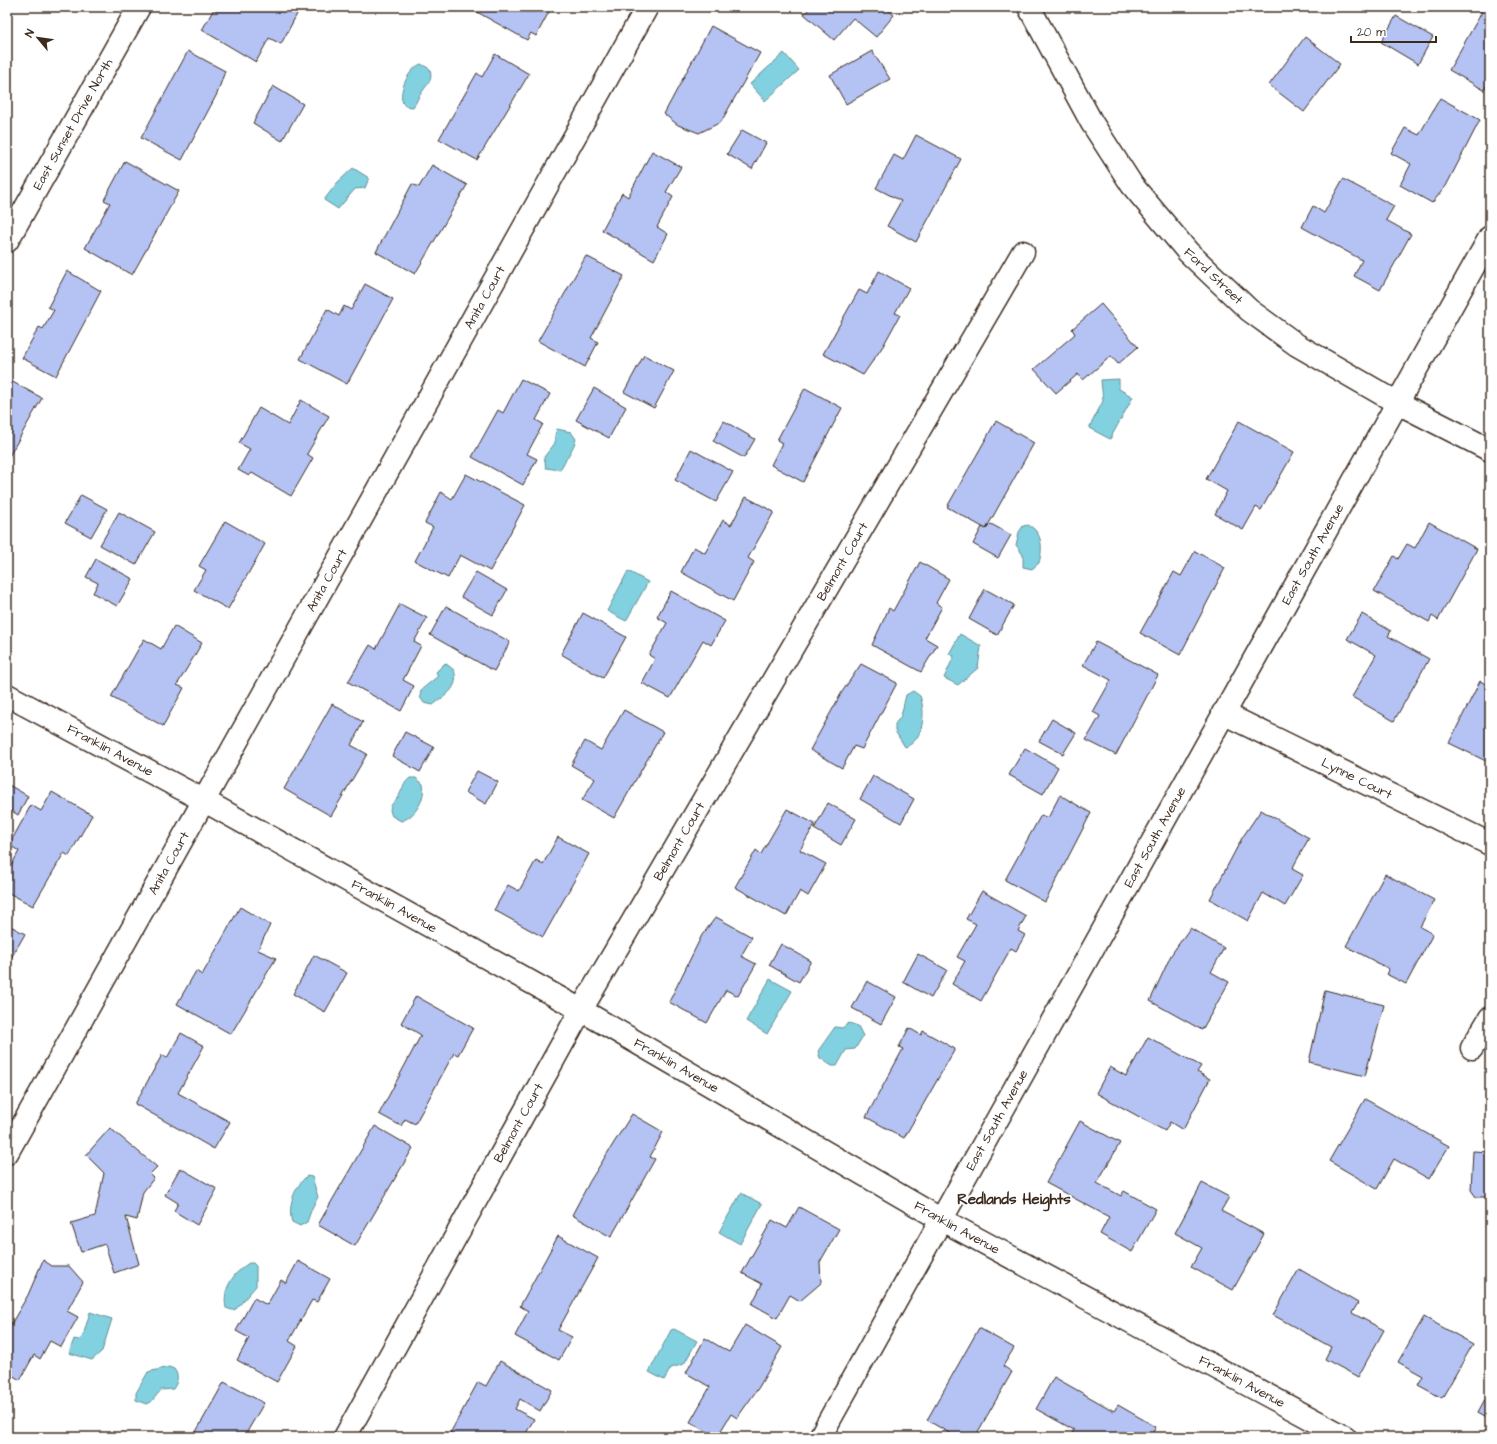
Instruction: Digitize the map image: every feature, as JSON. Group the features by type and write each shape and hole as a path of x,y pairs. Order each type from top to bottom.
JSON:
{"street":[{"name":"East Sunset Drive North","path":"7,241 139,7"},
{"name":"Anita Court","path":"7,1153 647,7"},
{"name":"Ford Street","path":"1029,7 1092,123 1128,179 1188,252 1249,310 1285,336 1396,402 1490,450"},
{"name":"East South Avenue","path":"820,1437 1396,402 1490,237"},
{"name":"Belmont Court","path":"345,1437 581,1010 1024,252"},
{"name":"Franklin Avenue","path":"7,695 203,800 581,1010 942,1220 1344,1437"},
{"name":"Lynne Court","path":"1223,713 1490,844"},
{"path":"1472,1048 1490,1018"}],"water":[{"path":"784,53 799,70 765,101 750,84"},
{"path":"421,64 430,69 430,79 413,107 405,106 402,101 402,95 405,82 412,71"},
{"path":"353,168 369,178 365,188 355,189 338,209 324,200 337,183"},
{"path":"1119,379 1119,389 1133,397 1110,439 1089,428 1103,401 1101,380"},
{"path":"557,429 571,432 576,439 560,470 546,468 544,457 555,443"},
{"path":"1028,525 1037,532 1041,541 1039,563 1032,569 1023,567 1023,555 1016,545 1019,532 1023,526"},
{"path":"628,571 648,582 626,621 607,611"},
{"path":"960,634 981,646 978,668 958,685 944,678 954,656 949,654"},
{"path":"445,663 454,670 455,682 451,690 433,705 424,703 420,697 421,690 438,676 436,672"},
{"path":"913,691 920,696 922,703 922,725 916,739 905,747 895,731 895,724 901,716 906,695"},
{"path":"410,778 416,778 423,784 423,796 418,807 411,816 401,821 392,816 390,807 400,794 405,783"},
{"path":"770,979 792,991 767,1034 746,1021"},
{"path":"849,1023 858,1026 863,1036 855,1049 846,1050 837,1066 832,1066 820,1058 818,1051 835,1027 842,1028"},
{"path":"307,1176 312,1177 318,1197 307,1222 300,1226 292,1222 291,1203 299,1185"},
{"path":"741,1193 762,1204 740,1244 719,1232"},
{"path":"249,1263 253,1263 256,1266 256,1286 236,1309 232,1310 226,1308 226,1294 230,1282 243,1267"},
{"path":"90,1312 112,1319 102,1351 92,1360 69,1353 74,1339 79,1340 83,1336"},
{"path":"674,1329 697,1341 684,1364 671,1368 664,1380 649,1372 671,1330"},
{"path":"169,1367 176,1371 177,1376 177,1381 173,1389 161,1390 151,1402 146,1404 136,1400 136,1393 148,1372"}],"building":[{"path":"215,7 296,7 297,14 281,44 269,38 256,62 202,30"},
{"path":"468,7 545,7 550,10 536,36 531,33 527,40"},
{"path":"811,7 885,7 894,15 876,37 853,18 834,40 804,14"},
{"path":"1472,7 1490,7 1490,80 1484,90 1449,70 1482,12"},
{"path":"1396,16 1433,37 1418,64 1381,42"},
{"path":"711,26 760,53 721,122 699,133 678,125 664,114"},
{"path":"1305,37 1340,64 1304,112 1269,85"},
{"path":"188,51 225,71 217,94 182,160 141,138"},
{"path":"872,51 890,79 846,104 830,75"},
{"path":"495,54 529,74 477,160 439,139 477,73 482,77"},
{"path":"273,86 303,104 282,141 253,123"},
{"path":"1440,98 1480,120 1446,186 1432,203 1400,185 1411,164 1391,153 1405,128 1419,135"},
{"path":"742,130 766,143 752,169 727,154"},
{"path":"916,135 961,159 916,242 887,226 901,201 876,188 894,155 903,160"},
{"path":"652,151 681,167 666,192 673,197 657,227 668,234 654,260 602,230 622,193 628,197"},
{"path":"125,161 179,191 132,275 85,248 110,203 104,200"},
{"path":"432,165 467,185 415,274 376,252 412,184 419,187"},
{"path":"1343,179 1394,206 1386,220 1411,234 1380,290 1354,276 1362,260 1302,227 1313,206 1324,213"},
{"path":"586,256 624,276 591,338 598,342 585,367 538,341"},
{"path":"67,271 101,291 56,376 22,358 39,327 43,329 54,310 48,307"},
{"path":"879,271 909,288 895,313 900,315 883,346 863,375 823,354 859,290 867,294"},
{"path":"365,284 393,299 347,384 300,359 327,309 339,316 344,306 351,310"},
{"path":"1101,304 1138,347 1118,364 1111,356 1083,380 1078,374 1056,393 1034,369 1075,334 1072,329"},
{"path":"644,355 674,371 654,408 624,392"},
{"path":"521,379 550,394 536,420 543,424 527,454 537,459 523,485 472,457 498,410 503,413"},
{"path":"9,380 42,398 7,460 7,384"},
{"path":"594,388 626,407 609,438 576,420"},
{"path":"805,388 842,408 803,482 771,465 782,443 777,440"},
{"path":"301,400 329,416 307,454 313,458 291,496 252,473 249,476 238,470 250,449 239,443 259,408 288,425"},
{"path":"724,421 755,439 744,458 713,441"},
{"path":"996,421 1034,443 986,529 947,507"},
{"path":"1239,421 1294,452 1261,510 1256,507 1243,530 1215,514 1227,491 1206,479"},
{"path":"691,449 733,472 716,502 675,480"},
{"path":"466,474 525,505 490,571 460,555 448,578 415,561 433,527 425,523 441,492 452,499"},
{"path":"81,495 107,509 91,537 65,523"},
{"path":"746,497 774,512 748,558 754,562 733,601 681,572 694,547 705,553 723,520 731,525"},
{"path":"119,512 155,532 136,565 100,545"},
{"path":"225,521 265,544 228,609 194,590 206,570 199,566"},
{"path":"1429,522 1477,549 1438,620 1432,616 1429,622 1374,591 1394,556 1398,559 1407,544 1415,548"},
{"path":"991,524 1011,535 998,558 973,544 982,527 986,529"},
{"path":"1195,551 1225,568 1180,655 1140,633 1174,572 1181,576"},
{"path":"96,559 133,579 117,606 93,593 98,583 86,577"},
{"path":"920,562 949,579 936,603 942,607 925,638 937,645 921,672 872,645 889,608 893,611"},
{"path":"476,572 507,590 493,615 461,597"},
{"path":"985,589 1014,605 997,635 969,619"},
{"path":"671,591 725,621 711,645 703,640 670,698 642,683 655,659 649,655 667,623 657,617"},
{"path":"400,604 427,618 414,642 421,646 403,680 414,686 401,711 348,682 370,645 376,649"},
{"path":"446,606 510,642 494,671 430,635"},
{"path":"583,613 626,637 603,678 561,654"},
{"path":"1362,614 1391,631 1388,636 1429,659 1394,721 1352,697 1376,655 1347,639"},
{"path":"174,626 202,643 177,685 184,688 163,726 111,697 144,639 161,649"},
{"path":"1096,642 1158,675 1116,755 1086,740 1100,716 1093,712 1111,680 1083,665"},
{"path":"861,664 897,683 862,749 854,746 842,768 810,750 842,692"},
{"path":"1480,681 1490,686 1490,763 1449,743"},
{"path":"332,704 363,722 351,745 367,754 331,816 284,789"},
{"path":"624,710 663,732 614,818 582,800 595,779 571,765 585,741 601,750"},
{"path":"1052,719 1076,733 1063,754 1039,741"},
{"path":"405,732 434,747 420,772 392,756"},
{"path":"1025,748 1058,767 1043,794 1009,775"},
{"path":"477,771 498,782 486,804 465,792"},
{"path":"873,776 914,799 901,823 860,799"},
{"path":"7,784 28,796 18,815 7,808"},
{"path":"52,792 92,815 69,856 64,853 33,906 7,892 7,874 19,851 9,845 31,805 41,811"},
{"path":"1060,795 1091,813 1045,902 1005,880 1041,815 1048,818"},
{"path":"828,803 856,819 841,845 814,829"},
{"path":"787,809 815,824 800,850 826,864 808,896 800,891 786,916 735,887 756,850 761,854"},
{"path":"1261,810 1309,838 1292,869 1303,875 1285,906 1263,893 1248,921 1210,899 1242,838"},
{"path":"558,837 589,854 543,937 494,910 508,885 519,891 536,860 543,864"},
{"path":"1385,874 1434,900 1420,927 1433,934 1406,984 1386,974 1389,969 1346,946"},
{"path":"982,891 1026,916 1018,931 1025,935 1016,951 1011,948 981,1001 952,984 965,961 957,957 976,924 966,919"},
{"path":"240,907 270,925 258,950 276,958 231,1034 177,1004 196,971 202,975"},
{"path":"716,917 752,937 741,956 756,964 738,996 726,990 707,1023 669,1002 702,935"},
{"path":"7,924 25,934 7,965"},
{"path":"1190,928 1224,948 1211,972 1229,982 1202,1030 1150,1001 1171,955"},
{"path":"781,944 811,961 799,982 769,965"},
{"path":"918,954 947,970 931,998 903,982"},
{"path":"314,955 347,973 325,1012 293,994"},
{"path":"867,981 896,997 881,1024 852,1008"},
{"path":"1325,990 1384,1005 1365,1076 1309,1062"},
{"path":"416,996 473,1028 458,1055 454,1053 415,1124 405,1119 401,1126 379,1114 421,1035 401,1023"},
{"path":"909,1028 921,1035 923,1031 955,1049 904,1138 866,1117 903,1049 899,1047"},
{"path":"181,1033 204,1046 178,1093 230,1122 214,1149 135,1104 162,1055 167,1058"},
{"path":"1148,1037 1201,1066 1197,1072 1210,1079 1183,1130 1170,1122 1165,1131 1096,1093 1110,1067 1126,1076"},
{"path":"1365,1099 1449,1146 1429,1179 1394,1159 1377,1189 1329,1161"},
{"path":"632,1114 663,1132 650,1157 655,1159 611,1237 572,1215 590,1181"},
{"path":"1080,1121 1120,1143 1097,1183 1121,1196 1124,1191 1156,1209 1132,1252 1100,1234 1109,1217 1046,1183"},
{"path":"375,1126 413,1148 355,1246 318,1225"},
{"path":"110,1128 157,1167 150,1174 154,1178 143,1192 137,1220 126,1217 139,1264 114,1273 105,1244 81,1252 71,1223 95,1216 104,1173 86,1155"},
{"path":"1473,1151 1490,1152 1490,1197 1476,1197 1471,1190"},
{"path":"180,1168 217,1189 197,1225 174,1211 178,1203 165,1195"},
{"path":"1202,1183 1229,1197 1221,1211 1264,1234 1233,1290 1191,1267 1202,1248 1175,1233"},
{"path":"799,1207 839,1229 820,1262 821,1283 800,1301 790,1295 777,1318 752,1304 762,1284 742,1273 772,1220 787,1228"},
{"path":"558,1236 598,1258 558,1330 572,1337 559,1360 515,1336 528,1311 520,1306"},
{"path":"43,1260 52,1266 69,1266 83,1282 67,1311 78,1317 61,1347 50,1341 40,1359 34,1355 20,1380 7,1372 7,1331 28,1295"},
{"path":"298,1261 330,1279 317,1302 312,1300 289,1341 297,1346 277,1382 237,1360 249,1338 236,1331 254,1298 267,1305 281,1280 286,1283"},
{"path":"1299,1269 1358,1303 1352,1313 1384,1330 1358,1377 1325,1359 1331,1347 1273,1315"},
{"path":"1424,1317 1473,1344 1442,1398 1418,1385 1423,1376 1398,1362"},
{"path":"745,1325 782,1347 759,1387 737,1418 731,1414 717,1437 690,1422 710,1387 686,1373 705,1338 729,1352"},
{"path":"979,1328 1014,1348 1003,1366 1012,1372 975,1437 956,1437 927,1420"},
{"path":"500,1361 552,1390 540,1411 520,1399 515,1409 534,1419 524,1437 448,1437 478,1382 486,1386"},
{"path":"1054,1377 1114,1411 1118,1405 1156,1427 1150,1437 1070,1437 1074,1430 1036,1409"},
{"path":"224,1382 264,1403 244,1437 193,1437"},
{"path":"1490,1391 1490,1420 1478,1413"}],"district":[{"name":"Redlands Heights","path":"1014,1199"}]}
